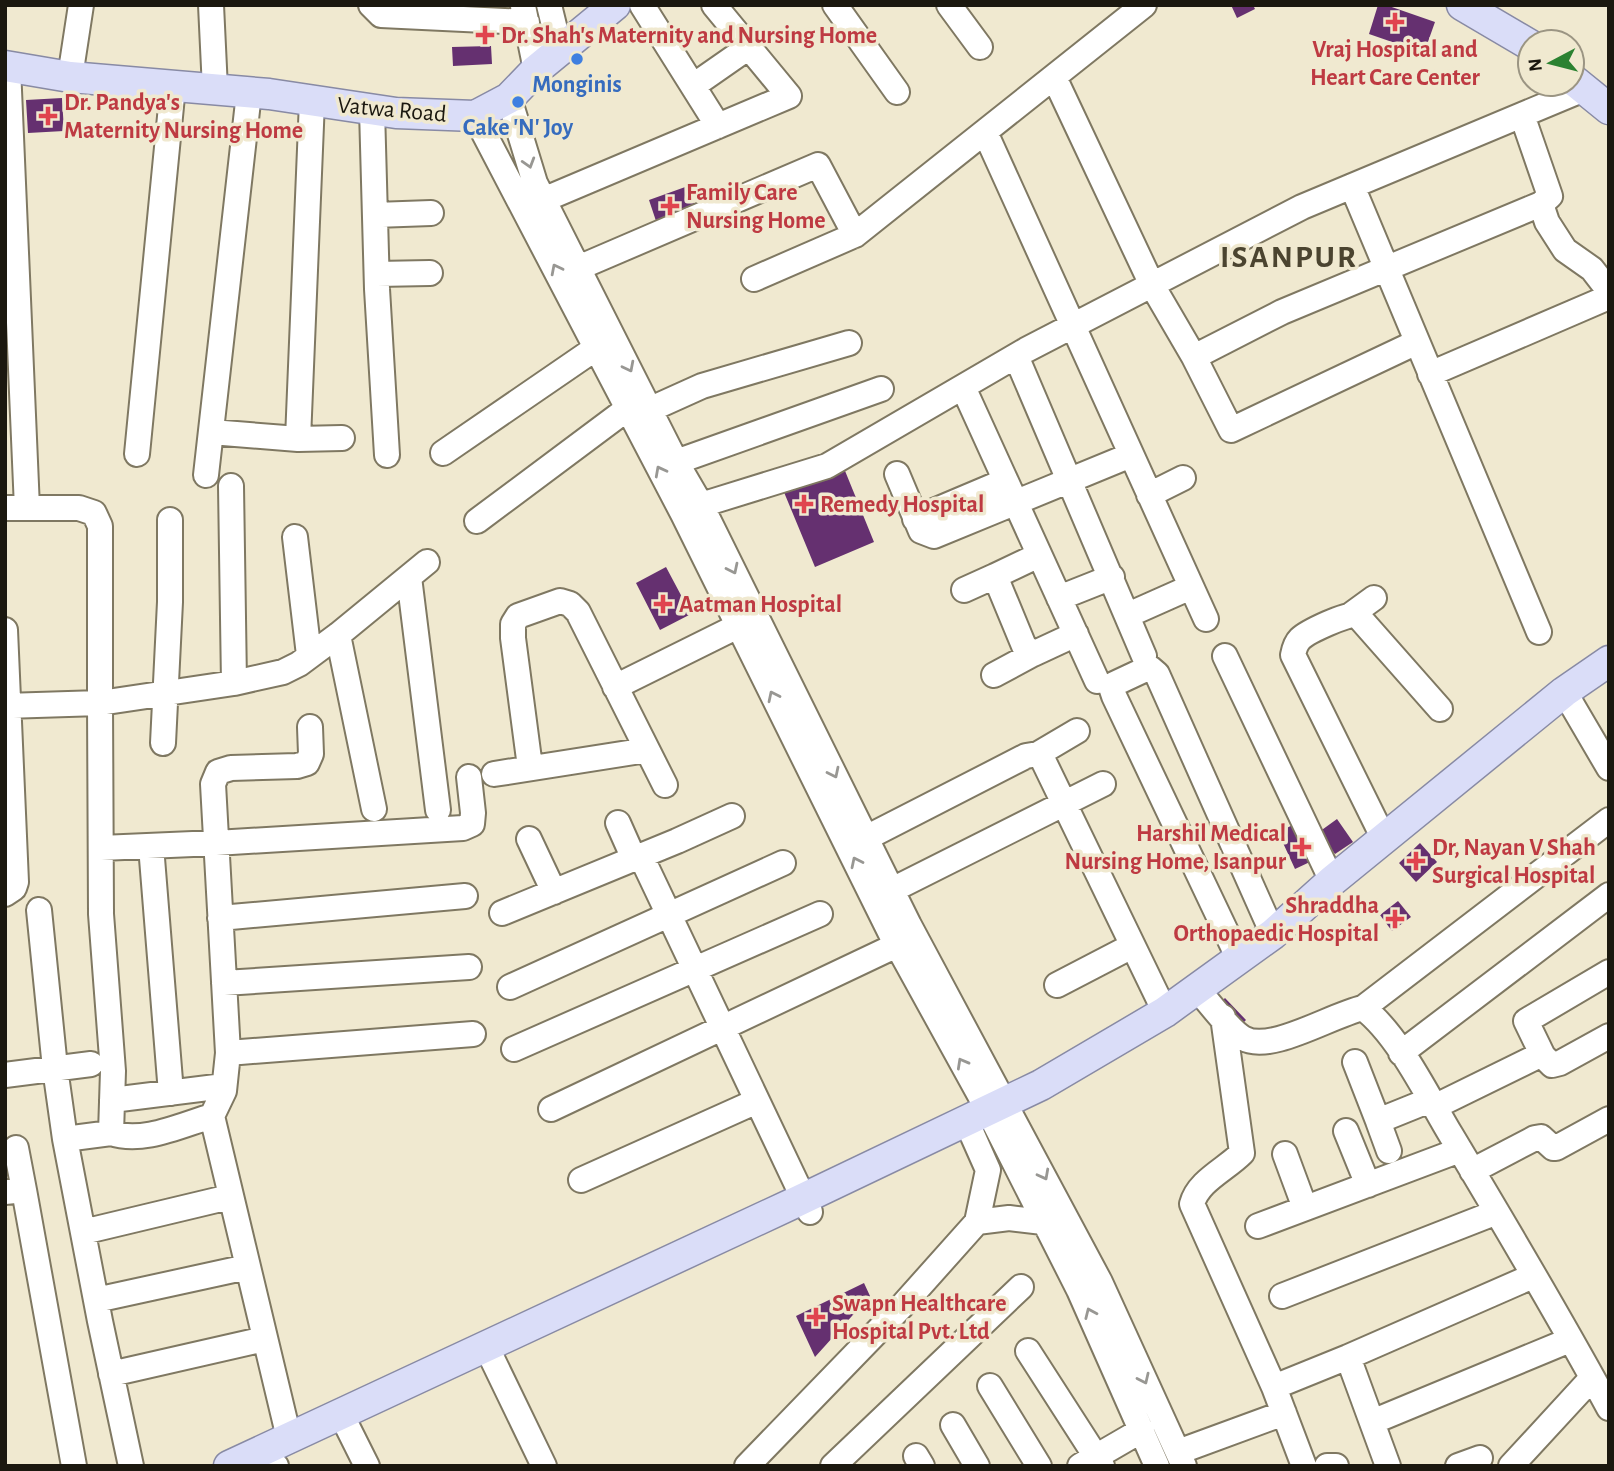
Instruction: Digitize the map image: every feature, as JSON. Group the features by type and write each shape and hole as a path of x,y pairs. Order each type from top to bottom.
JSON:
{"main road":[{"name":"Vatwa Road","path":"7,67 70,77 215,89 372,110 475,116 509,98 537,70 615,5"},
{"path":"1462,5 1516,37"},
{"path":"1586,90 1609,109"},
{"path":"994,1117 1041,1085 1165,1012 1209,1002 1239,959 1273,934 1332,881 1564,692 1609,662"},
{"path":"229,1466 489,1353 994,1117 1048,1098 1209,1002 1568,698 1609,671"},
{"path":"273,1465 489,1353"}],"street":[{"path":"70,77 81,5"},
{"path":"211,5 215,89"},
{"path":"371,5 381,15 525,14 537,70"},
{"path":"549,5 560,50"},
{"path":"642,5 718,126"},
{"path":"543,200 789,96 714,5"},
{"path":"835,5 897,92"},
{"path":"949,5 980,47"},
{"path":"754,279 855,234 1144,5"},
{"path":"693,86 749,47"},
{"path":"7,67 16,508 79,508 94,513 100,526 101,914 113,1071 111,1133"},
{"path":"1054,77 1152,285 1194,357 1231,430 1417,342"},
{"path":"137,454 173,86"},
{"path":"206,475 249,93"},
{"path":"509,98 535,183 578,268 639,409 892,890 1043,1222 1079,1290 1157,1466"},
{"path":"692,509 827,466 1016,356 1302,207 1522,115 1553,98"},
{"path":"298,439 312,101"},
{"path":"372,110 377,274 387,455"},
{"path":"1194,357 1282,312 1541,204 1550,197 1522,115"},
{"path":"475,116 596,348 676,462 738,626 897,945 994,1117 1100,1282 1181,1459 1284,1413"},
{"path":"985,132 1206,619"},
{"path":"578,268 818,166 855,234"},
{"path":"1352,186 1539,632"},
{"path":"1430,374 1609,294 1592,269 1565,250 1547,222 1541,204"},
{"path":"375,215 431,213"},
{"path":"377,274 429,273"},
{"path":"477,521 639,409 702,386 849,343"},
{"path":"443,453 596,348"},
{"path":"1016,356 1144,656"},
{"path":"963,387 1097,681"},
{"path":"676,462 881,388"},
{"path":"211,432 298,439 342,438"},
{"path":"897,474 915,519 1010,493 1070,481 1131,455"},
{"path":"1149,495 1183,478"},
{"path":"231,486 234,683"},
{"path":"163,743 170,602 170,520"},
{"path":"295,537 309,655"},
{"path":"964,590 1039,555"},
{"path":"7,706 100,703 234,683 284,672 338,635 418,569 438,810"},
{"path":"995,576 1024,646 1034,654"},
{"path":"1059,598 1112,577"},
{"path":"1128,615 1191,587"},
{"path":"1374,598 1352,614 1300,639 1293,655 1384,839"},
{"path":"530,767 513,624 518,616 560,601 570,604 578,612 665,785"},
{"path":"1352,614 1360,618 1440,709"},
{"path":"615,687 738,626"},
{"path":"5,630 16,882 15,888 5,894"},
{"path":"994,675 1076,634"},
{"path":"338,635 374,809"},
{"path":"1225,656 1332,881"},
{"path":"1239,959 1114,696 1114,684 1150,668 1157,674 1273,934"},
{"path":"1568,698 1609,768"},
{"path":"289,1438 212,1116 224,1086 228,1053 213,785 218,772 230,768 297,766 307,763 311,754 310,727"},
{"path":"866,838 1026,756 1038,754 1077,731"},
{"path":"494,774 647,750"},
{"path":"1038,754 1165,1012"},
{"path":"101,848 216,844 463,828 472,824 469,777"},
{"path":"892,890 1103,784"},
{"path":"502,913 638,858 732,816"},
{"path":"1209,1002 1242,1038 1259,1044 1278,1040 1346,1012 1363,1009 1609,820"},
{"path":"618,823 669,915 806,1205"},
{"path":"530,839 554,892"},
{"path":"151,846 171,1093"},
{"path":"510,987 783,863"},
{"path":"1401,1053 1609,895"},
{"path":"220,918 465,897"},
{"path":"39,909 65,1139 131,1466"},
{"path":"514,1049 820,914"},
{"path":"551,1109 897,945"},
{"path":"1057,985 1132,946"},
{"path":"224,983 469,967"},
{"path":"1609,972 1527,1018 1527,1024 1543,1056 1552,1065 1609,1036"},
{"path":"1209,1002 1242,1153 1200,1188 1192,1204 1274,1387 1304,1466"},
{"path":"1363,1009 1377,1019 1432,1103 1609,1408"},
{"path":"228,1053 473,1034"},
{"path":"1378,1121 1432,1103 1543,1056"},
{"path":"1354,1062 1389,1150"},
{"path":"5,1075 91,1064"},
{"path":"112,1100 224,1086"},
{"path":"581,1180 757,1101"},
{"path":"65,1139 111,1133 125,1138 140,1137 212,1116"},
{"path":"760,1461 977,1222 988,1170 985,1158 994,1117"},
{"path":"1472,1171 1535,1138 1541,1137 1552,1148 1556,1147 1609,1119"},
{"path":"1346,1131 1368,1185"},
{"path":"16,1148 15,1191 74,1466"},
{"path":"1258,1226 1460,1150"},
{"path":"1285,1154 1305,1208"},
{"path":"83,1232 221,1199"},
{"path":"1282,1296 1497,1212"},
{"path":"977,1222 1009,1218 1043,1222"},
{"path":"96,1300 238,1269"},
{"path":"1274,1387 1533,1276"},
{"path":"833,1466 1021,1287"},
{"path":"1372,1422 1570,1340"},
{"path":"111,1374 256,1341"},
{"path":"1028,1351 1093,1463 1142,1430"},
{"path":"489,1353 544,1466"},
{"path":"1348,1357 1388,1466"},
{"path":"1511,1466 1592,1378"},
{"path":"990,1386 1038,1466"},
{"path":"953,1425 977,1466"},
{"path":"348,1428 367,1466"},
{"path":"1327,1466 1336,1466"}],"building":[{"path":"1231,5 1253,5 1255,9 1237,18"},
{"path":"1378,5 1386,5 1435,22 1424,53 1369,34"},
{"path":"491,46 492,64 453,66 452,47"},
{"path":"62,98 64,131 28,133 26,100"},
{"path":"688,186 695,207 656,221 649,200"},
{"path":"841,461 874,542 815,567 781,485"},
{"path":"666,567 691,614 660,630 636,583"},
{"path":"1337,819 1353,842 1335,854 1319,832"},
{"path":"1295,824 1312,861 1295,869 1278,832"},
{"path":"1420,843 1437,862 1416,882 1399,863"},
{"path":"1398,901 1411,917 1392,931 1380,915"},
{"path":"1225,998 1246,1020 1237,1029 1216,1007"},
{"path":"864,1283 870,1296 815,1357 796,1316"}],"place":[{"name":"Vraj Hospital and Heart Care Center","path":"1395,22"},
{"name":"Dr. Shah's Maternity and Nursing Home","path":"485,35"},
{"name":"Monginis","path":"577,59"},
{"name":"Cake 'N' Joy","path":"518,102"},
{"name":"Dr. Pandya's Maternity Nursing Home","path":"48,116"},
{"name":"Family Care Nursing Home","path":"670,206"},
{"name":"Remedy Hospital","path":"804,504"},
{"name":"Aatman Hospital","path":"663,604"},
{"name":"Harshil Medical Nursing Home, Isanpur","path":"1302,847"},
{"name":"Dr, Nayan V Shah Surgical Hospital","path":"1416,861"},
{"name":"Shraddha Orthopaedic Hospital","path":"1395,919"},
{"name":"Swapn Healthcare Hospital Pvt. Ltd","path":"816,1317"}],"district":[{"name":"ISANPUR","path":"1289,256"}]}
